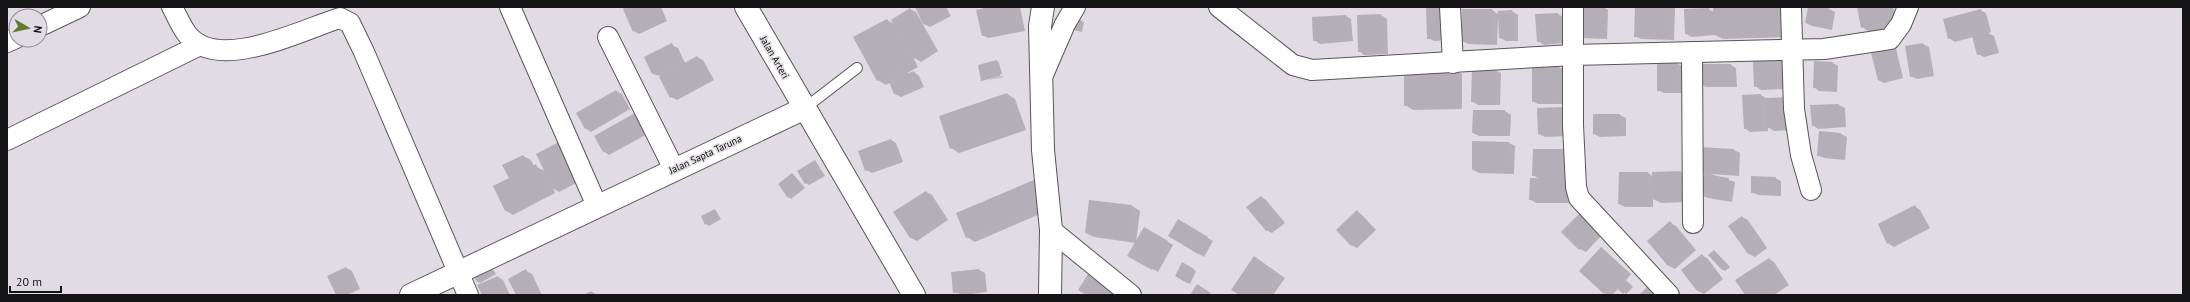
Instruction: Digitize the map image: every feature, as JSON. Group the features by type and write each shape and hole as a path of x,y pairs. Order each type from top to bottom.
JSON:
{"street":[{"path":"49,17 80,7"},
{"path":"172,7 187,35 200,45 241,51 260,46 340,18 350,23 371,66 468,295"},
{"path":"510,7 597,206"},
{"name":"Jalan Arteri","path":"746,7 805,108"},
{"path":"1043,7 1040,26 1043,150 1051,230 1050,295"},
{"path":"1042,77 1065,24 1075,7"},
{"path":"1219,7 1293,65 1312,70 1574,55 1824,49 1890,38 1901,24 1908,7"},
{"path":"1450,7 1453,63"},
{"path":"1573,7 1573,125 1576,187 1579,198 1669,295"},
{"path":"1791,7 1794,109 1801,155 1811,190"},
{"path":"608,37 674,169"},
{"path":"7,140 200,45"},
{"path":"1692,52 1693,223"},
{"path":"805,108 914,295"},
{"name":"Jalan Sapta Taruna","path":"410,295 805,108"},
{"path":"1051,230 1131,295"}],"lane":[{"path":"805,108 857,68"}],"building":[{"path":"626,7 657,7 662,18 633,32 623,9"},
{"path":"915,7 943,7 946,13 923,24"},
{"path":"990,7 1015,7 1020,28 982,36 976,10"},
{"path":"1576,7 1602,7 1601,36 1575,36"},
{"path":"1635,7 1669,7 1669,37 1634,37"},
{"path":"1713,7 1784,7 1785,33 1714,35"},
{"path":"1808,7 1829,8 1826,27 1805,23"},
{"path":"1857,7 1886,7 1889,22 1861,28"},
{"path":"910,8 933,47 914,59 891,20"},
{"path":"1426,8 1449,8 1450,38 1427,39"},
{"path":"1709,8 1710,33 1685,34 1684,9"},
{"path":"1462,9 1492,9 1492,42 1461,41"},
{"path":"1981,9 1986,29 1948,39 1943,19"},
{"path":"1512,10 1513,38 1499,38 1498,11"},
{"path":"1558,13 1560,40 1537,42 1535,14"},
{"path":"1381,14 1382,51 1358,52 1357,15"},
{"path":"1346,15 1347,39 1313,41 1312,17"},
{"path":"1070,18 1082,20 1079,31 1068,28"},
{"path":"887,19 911,63 877,81 853,37"},
{"path":"1988,31 1993,50 1977,55 1972,36"},
{"path":"1889,40 1898,75 1878,80 1869,45"},
{"path":"672,43 680,60 652,74 644,57"},
{"path":"1923,43 1928,73 1910,77 1905,46"},
{"path":"697,56 708,76 670,98 659,77"},
{"path":"1753,59 1782,59 1782,87 1754,87"},
{"path":"997,60 1000,76 981,81 978,65"},
{"path":"1814,61 1833,62 1831,89 1813,88"},
{"path":"1657,62 1676,62 1677,91 1657,91"},
{"path":"1699,64 1731,64 1731,84 1699,84"},
{"path":"1532,66 1559,66 1559,102 1532,102"},
{"path":"1472,68 1495,69 1494,103 1471,102"},
{"path":"1404,69 1454,69 1454,105 1404,106"},
{"path":"914,71 919,84 894,94 889,82"},
{"path":"616,90 625,106 585,129 576,113"},
{"path":"1007,93 1018,126 950,149 939,116"},
{"path":"1761,94 1762,128 1744,129 1742,95"},
{"path":"1790,97 1792,127 1767,128 1766,98"},
{"path":"1839,104 1841,125 1812,126 1810,105"},
{"path":"1564,107 1565,133 1538,134 1537,108"},
{"path":"1473,110 1505,110 1505,134 1472,133"},
{"path":"635,113 644,129 603,152 594,136"},
{"path":"1593,114 1620,114 1620,133 1593,134"},
{"path":"1819,131 1841,133 1839,158 1817,156"},
{"path":"891,139 898,158 865,171 858,151"},
{"path":"561,141 579,176 553,189 536,154"},
{"path":"1472,141 1509,142 1509,171 1472,170"},
{"path":"1699,147 1734,149 1733,173 1698,171"},
{"path":"1533,149 1564,149 1564,176 1532,176"},
{"path":"523,155 529,168 536,164 548,189 505,211 493,186 509,178 502,165"},
{"path":"815,160 823,174 805,184 797,171"},
{"path":"1681,171 1682,199 1654,200 1652,172"},
{"path":"1619,172 1648,172 1647,205 1618,204"},
{"path":"792,173 803,187 788,198 778,184"},
{"path":"1704,174 1729,178 1726,199 1701,196"},
{"path":"1751,176 1776,177 1775,193 1751,193"},
{"path":"1530,178 1568,179 1567,201 1529,200"},
{"path":"1036,179 1046,204 966,238 956,213"},
{"path":"926,191 943,217 910,238 893,212"},
{"path":"1261,196 1280,219 1266,231 1246,207"},
{"path":"1089,200 1132,205 1128,239 1085,233"},
{"path":"1915,205 1924,225 1887,244 1878,224"},
{"path":"715,209 719,217 705,225 701,216"},
{"path":"1357,210 1371,227 1351,246 1336,230"},
{"path":"1580,213 1598,230 1579,250 1561,232"},
{"path":"1742,216 1762,244 1748,254 1728,226"},
{"path":"1178,219 1208,237 1198,254 1168,236"},
{"path":"1670,221 1691,247 1668,266 1647,241"},
{"path":"1144,227 1168,241 1152,270 1127,256"},
{"path":"1601,247 1626,271 1604,294 1579,271"},
{"path":"1714,250 1728,265 1722,270 1708,255"},
{"path":"1702,254 1718,275 1697,291 1681,270"},
{"path":"1254,256 1279,274 1265,295 1239,295 1231,290"},
{"path":"1769,258 1784,281 1764,295 1745,295 1735,280"},
{"path":"1182,262 1194,269 1187,283 1175,276"},
{"path":"491,266 494,272 477,282 473,275"},
{"path":"346,267 355,286 336,295 327,276"},
{"path":"526,269 539,295 516,295 508,279"},
{"path":"979,269 982,289 953,293 951,272"},
{"path":"1090,271 1122,295 1086,295 1078,290"},
{"path":"498,276 506,295 482,295 477,285"},
{"path":"1623,278 1631,285 1623,294 1615,286"},
{"path":"1197,284 1211,293 1209,295 1190,295"},
{"path":"1647,287 1655,295 1639,295"}]}
